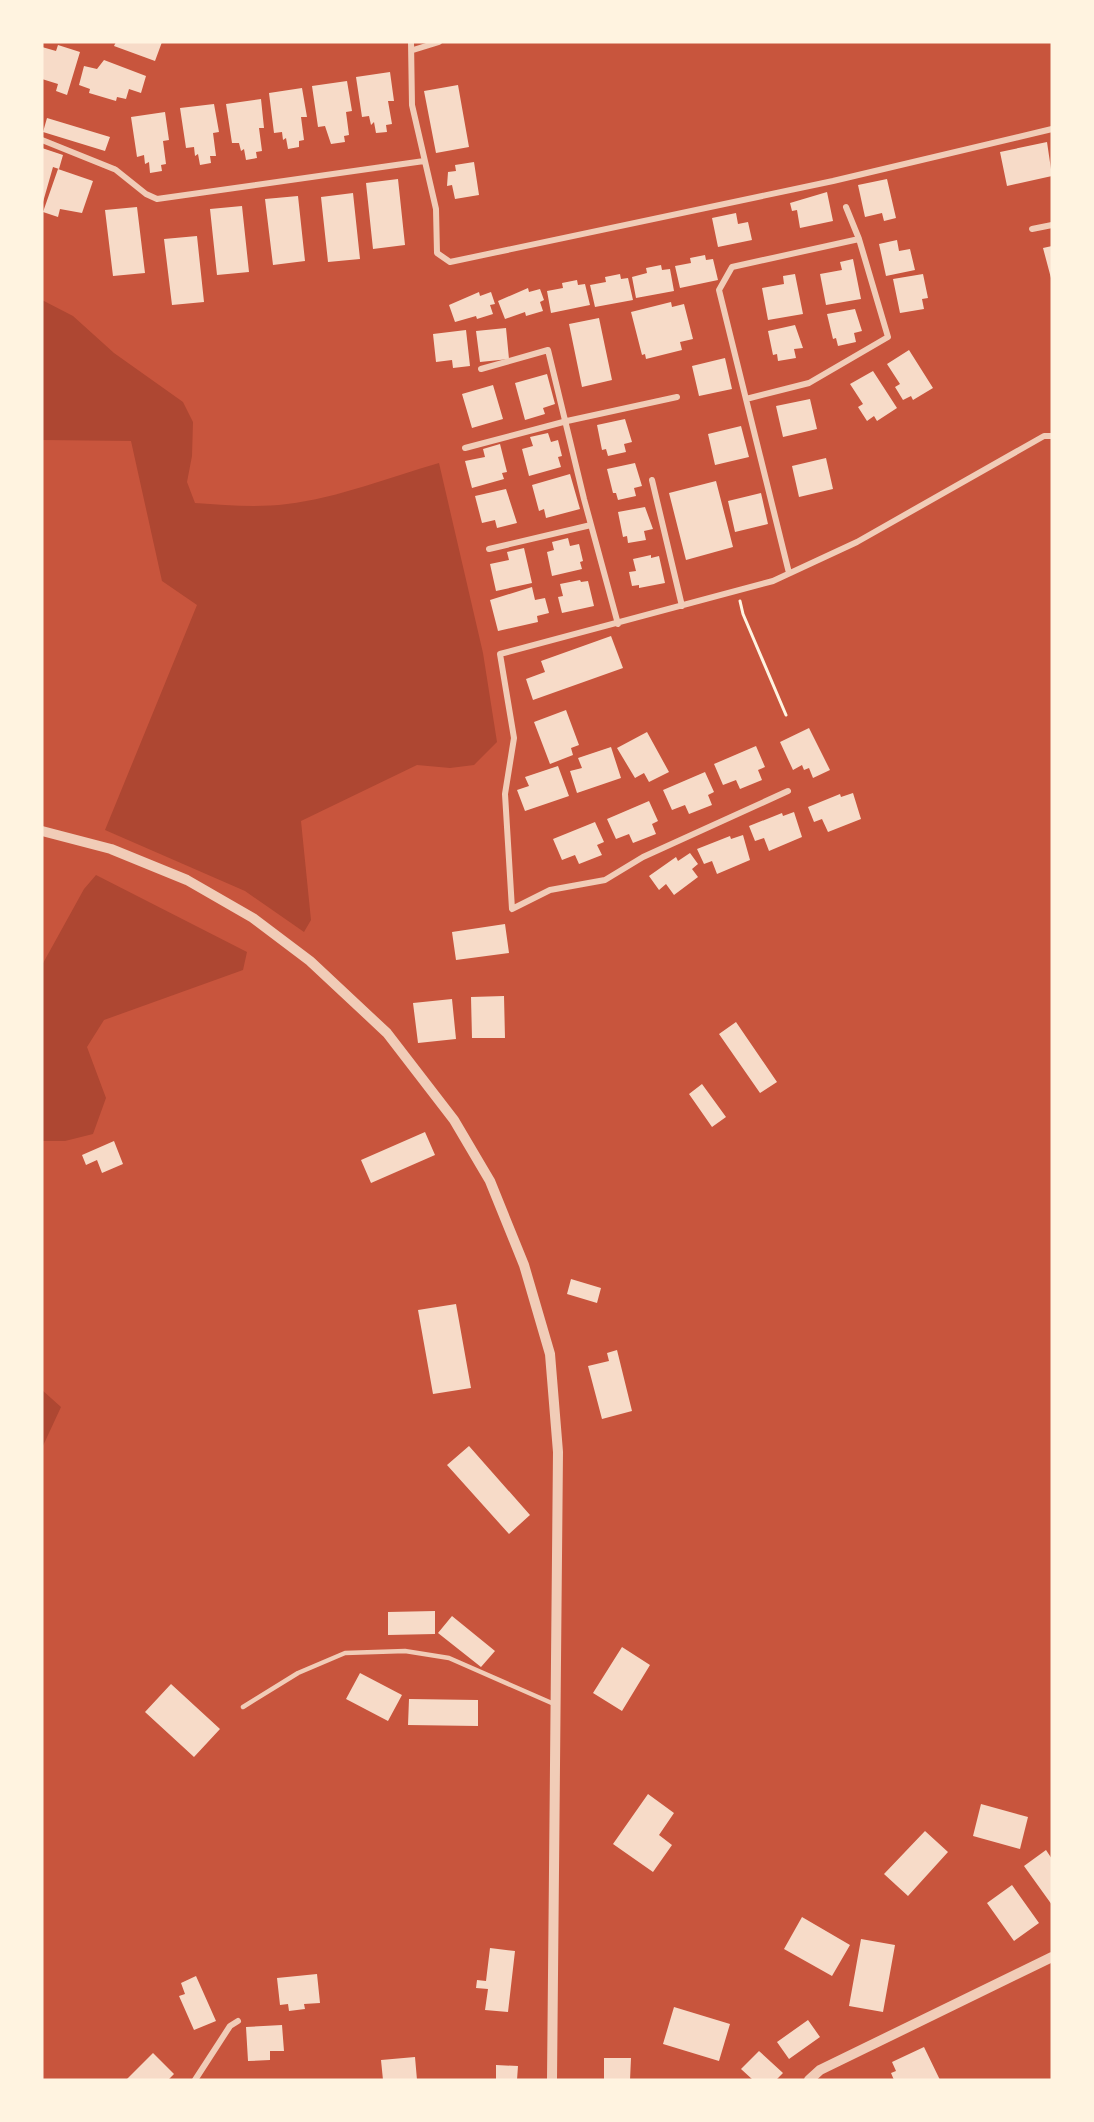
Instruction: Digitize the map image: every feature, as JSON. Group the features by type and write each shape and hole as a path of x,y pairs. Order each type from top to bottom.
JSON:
{"street":[{"path":"411,42 413,50 412,105 423,161 436,209 437,253 450,262 833,181 1052,129"},
{"path":"413,50 439,42"},
{"path":"42,140 115,169 146,194 157,199 423,161"},
{"path":"746,399 809,383 888,337 859,238 846,207"},
{"path":"1032,229 1052,225"},
{"path":"789,573 719,290 732,267 859,238"},
{"path":"481,369 548,350 618,624"},
{"path":"465,448 567,421 677,397"},
{"path":"788,791 643,856 605,880 550,890 512,909 505,794 514,738 500,654 773,581 857,542 1044,436 1052,436"},
{"path":"652,480 682,606"},
{"path":"489,549 591,525"},
{"path":"42,831 111,849 187,880 253,918 310,961 387,1032 454,1120 490,1181 524,1265 550,1354 558,1452 552,2080"},
{"path":"809,2080 820,2070 1052,1957"},
{"path":"195,2080 230,2026 238,2021"}],"lane":[{"path":"243,1707 298,1673 345,1653 405,1651 449,1658 554,1704"}],"path":[{"path":"738,591 743,614 786,715"}],"shaded area":[{"path":"42,300 73,316 114,353 183,402 193,422 192,456 187,482 195,503 264,506 306,501 345,492 439,463 483,653 497,742 474,765 450,768 417,765 301,821 311,920 304,932 245,891 105,830 197,605 162,581 131,441 42,440"},
{"path":"96,875 247,952 243,970 104,1020 87,1047 106,1098 93,1134 65,1141 42,1141 42,965 84,889"},
{"path":"42,1390 61,1407 42,1448"}],"building":[{"path":"116,42 162,42 155,61 114,46"},
{"path":"58,45 80,52 67,95 56,91 58,84 42,79 42,47 56,51"},
{"path":"104,60 146,76 141,93 129,89 126,99 117,97 116,101 89,93 90,89 79,85 84,66 97,69"},
{"path":"390,72 394,101 388,101 392,124 386,125 387,132 376,133 374,122 371,125 369,116 362,117 356,77"},
{"path":"347,81 352,111 346,112 349,135 344,136 345,142 331,144 325,126 318,127 312,86"},
{"path":"458,85 469,147 436,153 424,91"},
{"path":"302,88 307,117 301,117 304,140 299,141 299,147 288,149 282,132 274,133 269,93"},
{"path":"261,99 264,128 259,128 262,151 256,152 257,158 246,160 244,149 241,151 239,143 232,143 226,104"},
{"path":"214,104 219,132 213,133 216,156 210,156 211,163 200,165 198,154 195,156 194,147 186,148 180,108"},
{"path":"165,112 169,140 163,141 166,164 161,165 162,171 150,173 149,162 145,164 144,155 137,157 131,117"},
{"path":"47,118 110,137 105,151 43,132"},
{"path":"1047,142 1052,176 1007,186 1000,152"},
{"path":"42,148 63,155 59,169 53,167 43,202"},
{"path":"474,162 479,195 455,199 452,185 447,186 448,172 456,171 455,165"},
{"path":"58,169 93,181 82,213 60,209 58,217 43,212"},
{"path":"398,179 405,245 373,249 366,183"},
{"path":"887,179 896,218 884,221 882,213 865,217 858,185"},
{"path":"827,192 833,221 800,228 797,210 792,211 790,203"},
{"path":"353,193 360,259 328,262 321,197"},
{"path":"298,196 305,261 273,265 265,199"},
{"path":"242,206 249,272 217,275 210,209"},
{"path":"137,207 145,273 113,276 105,210"},
{"path":"736,213 738,224 748,222 752,240 718,247 712,218"},
{"path":"197,236 204,302 172,305 164,239"},
{"path":"897,240 899,251 910,249 915,270 886,276 879,244"},
{"path":"1052,246 1052,278 1051,278 1043,248"},
{"path":"705,255 706,260 713,259 718,280 680,288 675,266 691,263 690,258"},
{"path":"853,259 861,299 826,305 820,274 842,270 840,262"},
{"path":"661,265 662,270 670,269 674,291 636,298 632,277 647,273 646,268"},
{"path":"620,274 621,279 628,278 633,300 595,307 590,285 606,282 605,277"},
{"path":"795,274 803,314 768,320 762,288 784,284 783,276"},
{"path":"923,274 928,298 922,299 924,309 900,313 893,279"},
{"path":"577,280 578,285 585,284 590,305 551,313 547,291 563,288 562,283"},
{"path":"528,288 529,292 540,289 544,300 540,302 543,311 526,316 525,312 505,319 498,301"},
{"path":"479,292 480,296 491,292 495,304 490,305 493,314 455,322 449,305"},
{"path":"671,302 672,307 684,304 693,339 680,342 682,350 646,359 645,354 642,355 631,312"},
{"path":"855,309 862,331 854,333 856,342 838,346 836,338 833,339 827,314"},
{"path":"599,318 612,380 582,387 569,324"},
{"path":"795,325 803,348 794,349 796,358 778,361 777,354 773,355 768,331"},
{"path":"506,328 509,359 480,362 476,331"},
{"path":"466,330 470,366 453,368 452,360 436,362 433,334"},
{"path":"909,350 933,388 913,400 911,396 903,400 895,387 900,384 887,364"},
{"path":"725,358 732,389 699,396 692,366"},
{"path":"873,371 897,408 877,421 874,416 867,421 858,407 863,404 850,384"},
{"path":"547,374 555,404 543,408 545,414 525,420 515,383"},
{"path":"493,385 503,419 472,428 462,394"},
{"path":"810,399 817,429 783,437 776,406"},
{"path":"625,419 632,442 624,444 626,452 608,456 606,449 602,450 597,425"},
{"path":"741,426 749,457 715,465 708,434"},
{"path":"548,433 551,442 558,440 562,456 558,457 561,467 529,476 522,449 533,446 530,437"},
{"path":"500,444 507,472 502,473 504,479 472,488 465,461 485,457 483,449"},
{"path":"826,458 833,489 799,497 792,466"},
{"path":"635,463 642,486 634,488 636,496 618,500 616,493 613,493 607,469"},
{"path":"570,474 580,509 546,518 544,509 539,511 532,485"},
{"path":"716,481 733,547 686,560 669,493"},
{"path":"506,489 517,523 497,528 495,520 482,523 475,496"},
{"path":"761,493 768,524 735,532 728,501"},
{"path":"645,507 653,529 644,531 646,540 628,543 627,536 623,537 618,512"},
{"path":"568,538 570,546 579,544 583,561 580,562 582,569 552,576 547,552 554,550 552,542"},
{"path":"524,548 532,583 496,591 490,564 509,560 507,552"},
{"path":"651,555 651,558 659,556 665,583 639,588 639,585 632,586 629,572 636,571 633,559"},
{"path":"580,580 581,582 588,581 594,606 562,613 558,597 563,596 560,584"},
{"path":"532,587 535,600 545,598 549,613 537,616 538,622 498,631 490,600"},
{"path":"611,636 623,668 533,700 526,679 545,672 541,661"},
{"path":"566,710 579,745 571,748 573,755 550,764 534,722"},
{"path":"809,728 830,770 813,778 809,768 804,770 802,765 793,770 780,742"},
{"path":"647,732 669,772 649,782 644,773 635,778 617,748"},
{"path":"756,746 765,767 758,770 762,780 740,789 736,780 723,785 714,764"},
{"path":"611,747 621,778 577,793 570,771 582,768 578,758"},
{"path":"558,766 569,796 525,811 517,790 529,786 525,777"},
{"path":"705,772 714,792 708,795 712,805 689,814 685,805 672,810 663,790"},
{"path":"853,793 861,819 828,832 822,819 814,822 808,807 840,794 841,797"},
{"path":"649,801 658,821 652,824 656,834 633,843 629,834 616,839 607,819"},
{"path":"794,812 802,837 769,851 764,838 755,841 749,826 782,813 783,816"},
{"path":"595,822 604,842 597,845 602,855 579,864 575,855 562,860 553,839"},
{"path":"743,835 750,860 717,874 712,861 704,864 697,849 730,836 731,839"},
{"path":"690,853 698,864 692,869 698,877 674,895 666,884 659,890 649,876 676,857 678,861"},
{"path":"505,924 509,953 456,960 452,932"},
{"path":"504,996 505,1038 472,1038 471,997"},
{"path":"452,999 456,1039 418,1043 413,1003"},
{"path":"736,1022 777,1082 760,1093 719,1034"},
{"path":"702,1084 726,1117 712,1127 689,1094"},
{"path":"425,1132 435,1155 371,1183 361,1160"},
{"path":"114,1141 123,1164 102,1173 97,1160 86,1165 82,1155"},
{"path":"571,1279 601,1288 597,1303 567,1294"},
{"path":"456,1304 471,1388 433,1394 418,1310"},
{"path":"617,1350 632,1411 602,1419 588,1366 609,1361 607,1353"},
{"path":"469,1446 530,1515 509,1534 447,1465"},
{"path":"435,1611 435,1634 388,1635 388,1612"},
{"path":"452,1616 495,1651 481,1667 438,1633"},
{"path":"622,1647 650,1665 622,1711 593,1693"},
{"path":"360,1673 402,1695 388,1721 346,1699"},
{"path":"171,1684 220,1729 194,1757 145,1712"},
{"path":"409,1699 478,1700 478,1726 408,1725"},
{"path":"648,1794 674,1813 659,1835 672,1845 653,1872 613,1844"},
{"path":"981,1804 1028,1817 1020,1849 973,1836"},
{"path":"925,1831 948,1852 908,1896 884,1874"},
{"path":"1046,1850 1052,1859 1052,1905 1024,1866"},
{"path":"1012,1885 1039,1923 1014,1941 987,1903"},
{"path":"802,1917 850,1945 832,1976 784,1949"},
{"path":"861,1939 895,1945 883,2012 849,2006"},
{"path":"490,1948 515,1951 508,2012 485,2010 488,1989 476,1988 477,1980 486,1981"},
{"path":"317,1974 320,2003 304,2004 305,2009 289,2011 288,2004 280,2005 277,1978"},
{"path":"196,1976 216,2021 194,2030 179,1996 185,1994 181,1983"},
{"path":"674,2007 730,2024 719,2061 663,2044"},
{"path":"808,2020 820,2037 789,2059 777,2042"},
{"path":"282,2025 284,2051 270,2051 270,2060 248,2061 246,2027"},
{"path":"924,2047 940,2080 894,2080 891,2073 896,2071 892,2062"},
{"path":"759,2051 783,2073 776,2080 753,2080 741,2069"},
{"path":"153,2053 174,2074 168,2080 126,2080"},
{"path":"415,2057 417,2080 383,2080 381,2060"},
{"path":"604,2058 631,2058 630,2080 604,2080"},
{"path":"496,2065 518,2066 517,2080 496,2080"}]}
